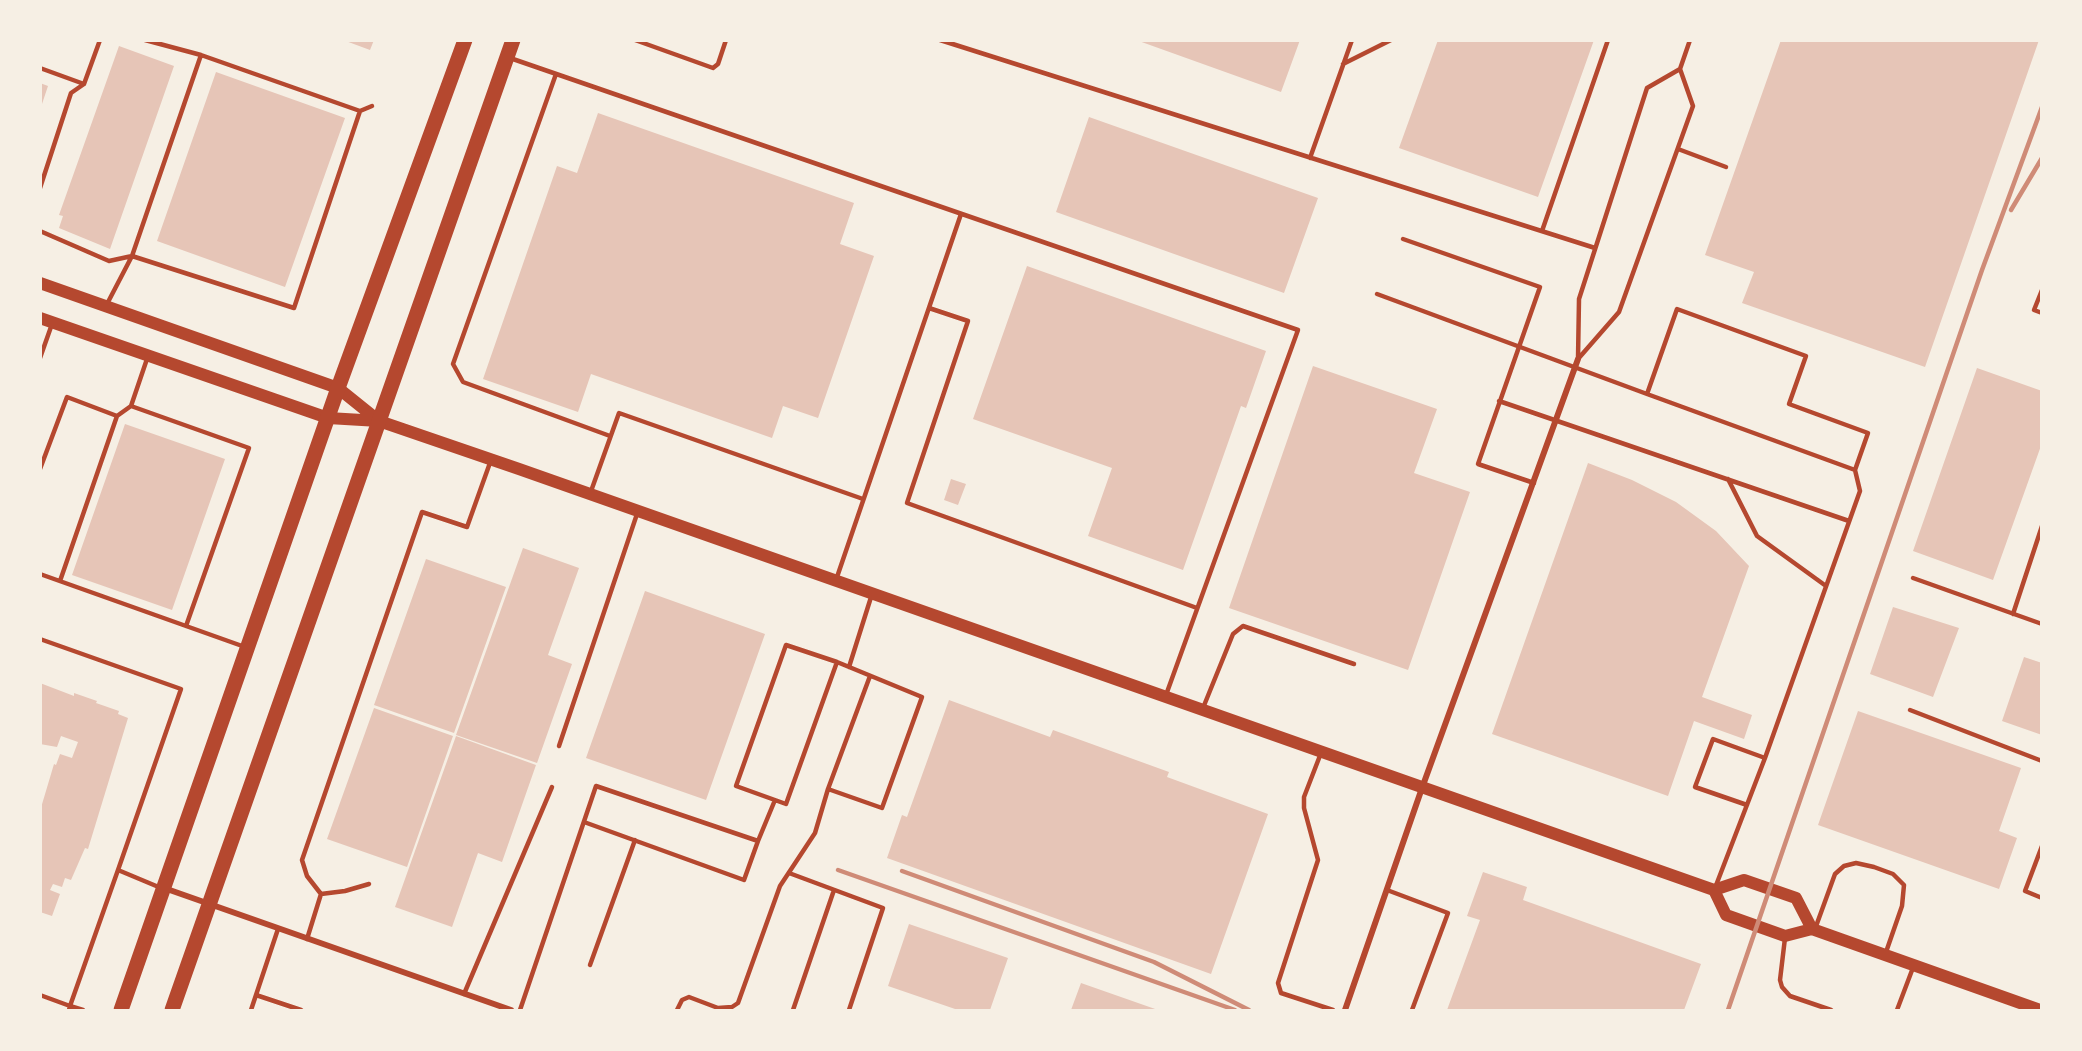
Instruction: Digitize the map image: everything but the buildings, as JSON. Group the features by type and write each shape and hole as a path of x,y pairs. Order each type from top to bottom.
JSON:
{"main road":[{"path":"121,1011 338,388 465,40"},
{"path":"172,1011 513,40"},
{"path":"40,283 338,388 379,421"},
{"path":"46,320 328,418 379,421 1714,890 1744,880 1796,898 1814,929"},
{"path":"1714,890 1726,915 1785,936 1814,929 2040,1011"}],"street":[{"path":"1345,1011 1422,788 1577,363"},
{"path":"164,888 464,994 494,1008 511,1011"}],"lane":[{"path":"40,188 71,93 84,84 100,40"},
{"path":"145,40 201,55 360,111 372,106"},
{"path":"635,40 713,68 718,64 726,40"},
{"path":"940,40 1595,248"},
{"path":"1310,158 1352,40"},
{"path":"1343,64 1391,40"},
{"path":"1542,231 1608,40"},
{"path":"1577,363 1619,312 1678,149 1693,106 1680,69 1690,40"},
{"path":"106,306 132,256 201,55"},
{"path":"508,57 1298,330 1165,697"},
{"path":"40,69 84,84"},
{"path":"1577,363 1579,299 1647,88 1680,69"},
{"path":"556,74 453,364 463,382 610,436"},
{"path":"40,231 109,261 132,256 294,308 360,111"},
{"path":"1678,149 1726,166"},
{"path":"836,581 961,214"},
{"path":"1403,239 1540,287 1478,464 1534,483"},
{"path":"2042,290 2034,310 2042,313"},
{"path":"1377,294 1519,346 1577,363 1647,394 1855,470"},
{"path":"929,308 968,321 907,503 1197,608"},
{"path":"1647,394 1677,309 1806,356 1789,404 1868,433 1855,470 1860,491 1765,758 1714,890"},
{"path":"40,358 46,320"},
{"path":"60,581 117,416 131,406 148,356"},
{"path":"40,469 67,397 117,416"},
{"path":"1499,401 1849,521"},
{"path":"131,406 249,448 186,626"},
{"path":"590,494 619,413 863,499"},
{"path":"321,894 307,876 302,860 422,512 467,527 490,460"},
{"path":"1728,479 1757,536 1826,586"},
{"path":"559,747 638,511"},
{"path":"2013,614 2042,526"},
{"path":"40,574 247,648"},
{"path":"1913,578 2042,624"},
{"path":"849,667 872,594"},
{"path":"1202,711 1233,634 1243,626 1354,664"},
{"path":"40,639 181,689 69,1008"},
{"path":"828,789 882,808 922,697 837,662 786,645 736,786 786,804 837,662"},
{"path":"732,1007 738,1003 780,886 815,833 828,789 870,676"},
{"path":"1910,711 2042,761"},
{"path":"1747,805 1695,787 1713,739 1765,758"},
{"path":"1321,753 1304,797 1304,808 1318,860 1278,983 1281,993 1333,1011"},
{"path":"520,1011 596,786 758,841"},
{"path":"464,994 552,787"},
{"path":"584,822 744,880 775,800"},
{"path":"590,965 635,840"},
{"path":"2042,846 2025,891 2042,898"},
{"path":"1814,929 1835,874 1844,866 1856,863 1874,867 1893,874 1904,885 1902,906 1885,955"},
{"path":"118,870 164,888"},
{"path":"789,873 883,908 849,1011"},
{"path":"321,894 345,891 369,884"},
{"path":"793,1011 834,890"},
{"path":"1387,890 1448,913 1412,1011"},
{"path":"307,939 321,894"},
{"path":"250,1011 278,929"},
{"path":"1785,936 1780,980 1782,987 1790,996 1832,1011"},
{"path":"1897,1011 1914,965"},
{"path":"40,995 69,1008 83,1011"},
{"path":"256,995 301,1011"},
{"path":"677,1011 682,1000 689,997 718,1008 732,1007 741,1011"}],"railway":[{"path":"1728,1010 1982,270 2042,107"},
{"path":"2011,210 2042,158"},
{"path":"838,870 1235,1010"},
{"path":"902,871 1154,962 1249,1010"}]}
